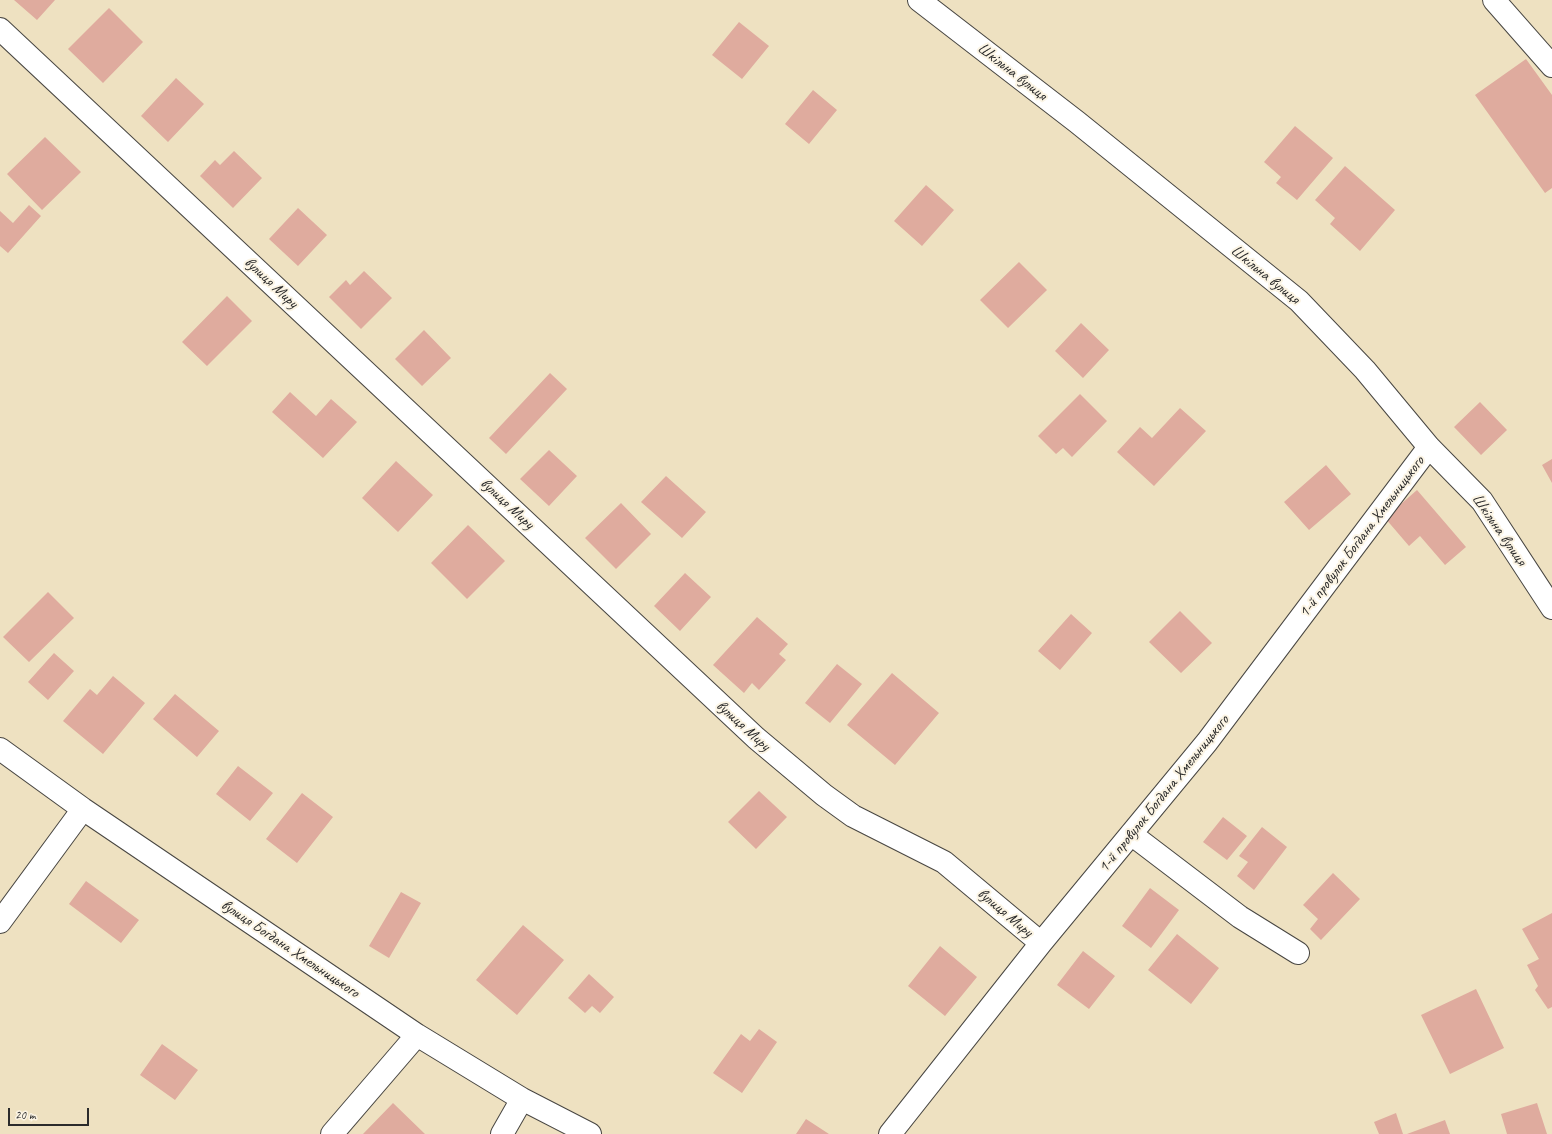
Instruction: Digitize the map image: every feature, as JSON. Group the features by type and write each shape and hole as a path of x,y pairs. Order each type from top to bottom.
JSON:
{"street":[{"name":"Шкільна вулиця","path":"919,0 1077,122 1299,301 1365,370 1429,447 1482,501 1552,608"},
{"path":"1494,0 1528,36 1552,66"},
{"name":"вулиця Миру","path":"0,29 756,738 824,795 853,816 944,862 1042,943"},
{"name":"1-й провулок Богдана Хмельницького","path":"890,1134 1042,943 1207,742 1429,447"},
{"name":"вулиця Богдана Хмельницького","path":"0,749 83,809 417,1035 522,1099 590,1134"},
{"path":"0,922 83,809"},
{"path":"1131,834 1240,917 1298,953"},
{"path":"332,1134 417,1035"},
{"path":"502,1134 522,1099"}],"building":[{"path":"14,0 55,0 37,20"},
{"path":"109,8 143,42 103,83 68,49"},
{"path":"739,22 769,46 742,79 712,55"},
{"path":"1526,59 1552,95 1552,188 1545,193 1475,95"},
{"path":"176,78 204,104 168,142 141,116"},
{"path":"813,90 837,110 809,144 785,124"},
{"path":"1295,126 1333,158 1297,200 1276,183 1281,177 1264,162"},
{"path":"45,137 81,172 42,210 7,174"},
{"path":"234,151 262,178 233,208 200,176 215,160 220,165"},
{"path":"1345,166 1395,210 1360,251 1330,224 1335,218 1315,200"},
{"path":"926,185 954,210 922,246 894,221"},
{"path":"29,205 41,216 8,253 0,246 0,211 13,223"},
{"path":"298,208 327,235 298,266 269,239"},
{"path":"1019,262 1047,290 1008,328 980,300"},
{"path":"364,271 392,298 361,329 329,297 346,280 350,285"},
{"path":"227,296 252,321 207,366 182,342"},
{"path":"1081,323 1109,350 1083,378 1055,351"},
{"path":"424,330 451,358 422,386 395,359"},
{"path":"550,373 567,389 506,454 489,438"},
{"path":"290,392 316,416 331,399 357,422 323,458 272,412"},
{"path":"1080,394 1107,421 1072,457 1063,448 1056,454 1038,436"},
{"path":"1480,402 1507,430 1481,455 1454,427"},
{"path":"1180,408 1206,431 1154,486 1117,452 1140,427 1152,438"},
{"path":"549,450 577,476 549,506 520,479"},
{"path":"1552,459 1552,483 1542,465"},
{"path":"396,461 433,495 398,532 362,498"},
{"path":"1326,465 1351,494 1309,530 1284,502"},
{"path":"666,476 706,512 682,538 641,502"},
{"path":"1417,490 1466,547 1445,565 1420,536 1409,546 1385,518"},
{"path":"621,503 651,534 616,569 585,538"},
{"path":"468,525 505,561 467,599 431,563"},
{"path":"685,573 711,597 680,631 654,606"},
{"path":"48,592 74,618 29,662 3,637"},
{"path":"1180,611 1212,643 1181,673 1149,642"},
{"path":"1071,614 1092,633 1060,670 1038,651"},
{"path":"757,617 788,644 779,654 786,660 759,690 752,683 744,693 713,665"},
{"path":"54,653 74,671 48,700 28,682"},
{"path":"837,664 862,684 830,723 805,703"},
{"path":"892,673 939,713 895,765 847,725"},
{"path":"113,676 145,703 103,754 63,721 90,689 97,695"},
{"path":"175,694 219,731 197,757 153,719"},
{"path":"238,766 273,793 250,821 216,794"},
{"path":"759,791 787,817 756,849 728,822"},
{"path":"302,793 333,817 297,863 266,839"},
{"path":"1223,817 1247,836 1227,860 1203,842"},
{"path":"1262,827 1287,847 1254,890 1237,876 1248,862 1239,856"},
{"path":"1333,873 1360,899 1321,940 1310,929 1318,919 1303,905"},
{"path":"86,881 139,920 121,943 69,904"},
{"path":"1150,888 1179,910 1151,948 1122,926"},
{"path":"401,892 421,903 389,958 369,946"},
{"path":"1552,913 1552,1007 1548,1009 1535,990 1538,986 1527,965 1539,959 1522,929"},
{"path":"523,925 564,960 517,1015 476,980"},
{"path":"1177,934 1219,968 1191,1004 1148,970"},
{"path":"940,946 977,977 945,1016 908,986"},
{"path":"1083,951 1115,976 1089,1009 1057,985"},
{"path":"589,974 614,997 600,1013 592,1006 585,1013 568,998"},
{"path":"1476,989 1504,1048 1450,1074 1421,1015"},
{"path":"759,1029 777,1042 742,1093 713,1073 741,1034 750,1041"},
{"path":"162,1044 198,1070 175,1100 140,1075"},
{"path":"393,1103 425,1134 363,1134"},
{"path":"1537,1103 1547,1134 1507,1134 1501,1114"},
{"path":"1396,1113 1403,1134 1379,1134 1374,1122"},
{"path":"806,1119 829,1134 796,1134"},
{"path":"1445,1120 1450,1134 1407,1134"}]}
